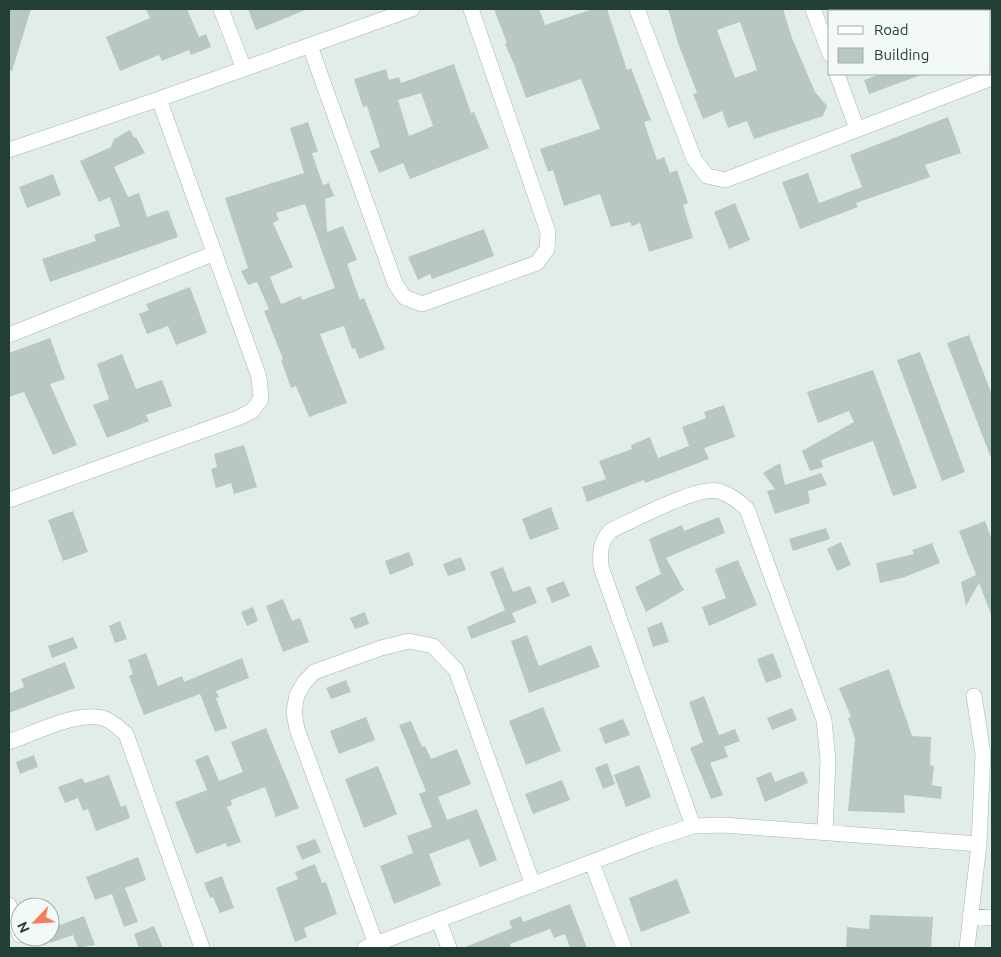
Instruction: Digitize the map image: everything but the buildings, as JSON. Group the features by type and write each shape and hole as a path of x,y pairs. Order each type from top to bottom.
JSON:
{"street":[{"path":"221,9 244,69"},
{"path":"310,46 394,283 404,297 422,304 537,263 547,249 548,232 472,9"},
{"path":"637,9 694,159 708,176 725,180 992,78"},
{"path":"813,9 828,49"},
{"path":"9,150 160,100 310,46 402,10"},
{"path":"837,75 857,129"},
{"path":"9,500 238,418 252,411 261,399 259,377 160,100"},
{"path":"9,335 215,253"},
{"path":"693,826 601,567 600,550 603,539 610,531 695,493 716,491 734,497 748,509 824,720 828,760 824,832"},
{"path":"533,884 456,670 446,658 433,646 409,641 381,648 314,672 304,683 297,695 294,712 297,729 371,946 439,922 533,884 693,826 723,824 979,844"},
{"path":"967,948 988,754 974,696"},
{"path":"9,742 75,718 93,716 105,719 126,734 202,948"},
{"path":"592,863 624,948"},
{"path":"970,916 992,918"},
{"path":"439,922 449,948"}]}
